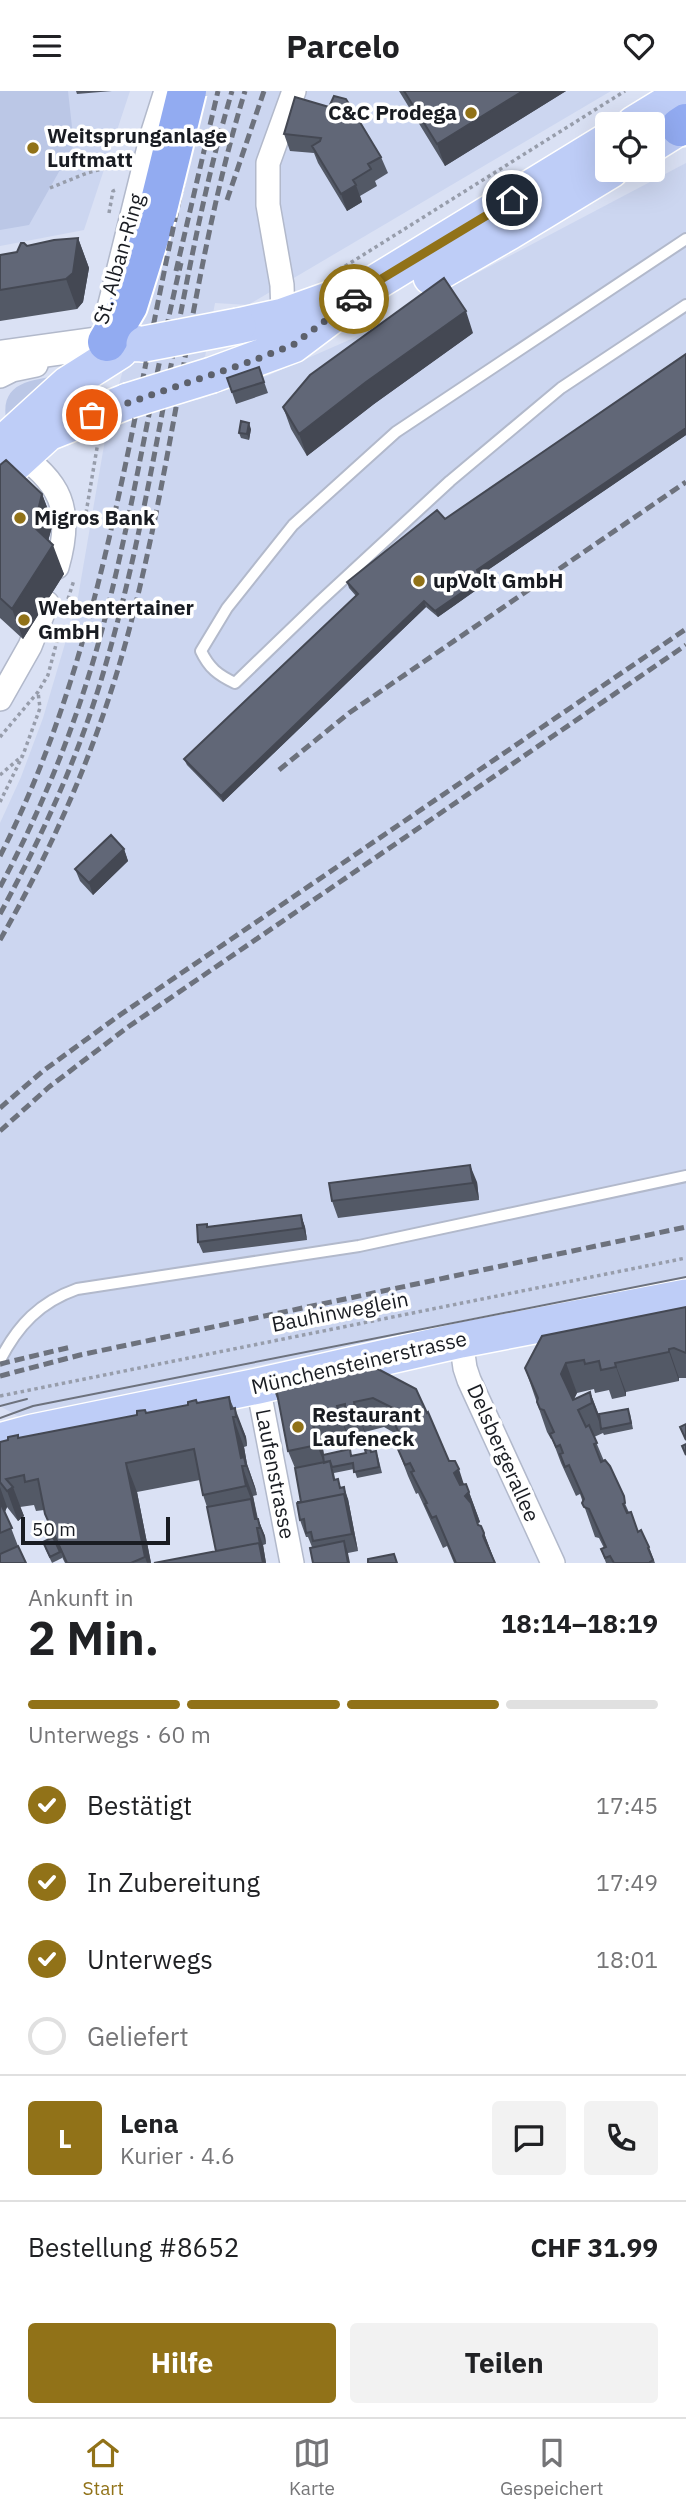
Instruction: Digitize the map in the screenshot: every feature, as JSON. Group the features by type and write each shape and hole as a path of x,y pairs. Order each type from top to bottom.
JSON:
{"highway":[{"path":"119,344 134,315 187,91"}],"main road":[{"path":"12,449 128,401 212,375 378,281 595,148"},
{"path":"0,357 119,344 239,326 288,330 393,298 595,180"},
{"path":"119,344 169,356 190,371 212,375"},
{"path":"12,449 68,384 120,351 119,344"},
{"path":"12,449 61,412 124,384 135,366 119,344"},
{"name":"Münchensteinerstrasse","path":"11,1435 258,1386 461,1340 686,1297"}],"street":[{"name":"St. Alban-Ring","path":"119,344 105,323 152,135 166,91"},
{"path":"288,330 268,205 268,163 293,91"},
{"path":"0,376 12,370 119,344"},
{"path":"12,449 53,483 63,506 62,551 57,567"},
{"path":"0,699 30,646 47,603"},
{"name":"Delsbergerallee","path":"461,1340 469,1380 553,1563"},
{"name":"Laufenstrasse","path":"258,1386 292,1563"}],"lane":[{"path":"686,239 396,432 293,525 227,608 201,651 207,663 216,674 235,683 339,583 480,456 561,388 686,305"},
{"path":"0,1360 10,1341 34,1311 57,1296 77,1289 359,1246 686,1176"}],"path":[{"path":"336,271 625,91"},
{"path":"50,188 87,173 129,161"},
{"path":"0,737 38,692 40,708 23,755 0,802"},
{"path":"0,775 23,755"},
{"name":"Bauhinweglein","path":"0,1396 686,1258"}],"shaded area":[{"path":"0,91 130,91 84,230 0,246"},
{"path":"0,91 68,91 74,145 29,225 0,230"},
{"path":"200,91 611,91 248,305 215,303 197,400 267,376 356,337 650,182 665,182 665,174 686,163 686,1282 244,1368 198,1381 21,1418 0,1406 0,823 43,718 77,603 107,428"},
{"path":"63,375 6,419 8,396 14,389 31,381"}],"building":[{"path":"404,91 523,91 437,144"},
{"path":"334,96 346,99 381,157 368,164 371,169 353,180 356,185 341,194 312,146 321,138 284,134 295,97 329,107"},
{"path":"78,238 73,273 66,279 0,290 0,255 17,252 21,243 27,246"},
{"path":"444,278 466,311 366,382 299,434 283,407 310,375"},
{"name":"upVolt GmbH","path":"686,354 686,428 477,570 480,580 435,611 424,601 221,796 184,759 358,594 347,582 437,510 445,519"},
{"path":"259,367 264,382 232,392 227,378"},
{"path":"241,421 249,423 247,434 239,433"},
{"path":"6,460 42,494 34,527 53,545 12,609 0,598 0,465"},
{"path":"111,835 124,849 89,883 75,869"},
{"path":"470,1165 473,1183 332,1201 329,1183"},
{"path":"301,1215 303,1228 198,1242 197,1225 207,1224 207,1227"},
{"path":"686,1307 686,1353 674,1348 669,1349 669,1352 615,1363 616,1367 601,1370 599,1361 585,1364 584,1360 566,1363 561,1374 573,1400 590,1392 592,1403 578,1410 597,1443 594,1444 601,1462 605,1460 610,1466 624,1496 623,1504 627,1513 631,1512 638,1532 641,1530 653,1560 650,1563 614,1563 610,1556 605,1558 601,1549 606,1547 589,1509 582,1503 584,1499 569,1465 565,1467 560,1445 556,1447 550,1434 554,1432 544,1410 540,1409 525,1368 542,1336"},
{"path":"376,1368 416,1389 449,1461 455,1461 459,1469 454,1473 460,1485 466,1484 469,1492 465,1496 471,1503 495,1563 456,1563 436,1516 432,1518 425,1504 427,1503 411,1472 414,1471 410,1463 405,1465 397,1447 404,1444 393,1420 398,1418 393,1408 373,1398 354,1402 355,1407 345,1409 345,1404 337,1406 339,1412 312,1420 317,1445 288,1451 277,1393 274,1391 279,1385 281,1387"},
{"path":"229,1397 231,1409 235,1408 236,1417 233,1417 241,1458 244,1457 246,1466 242,1466 246,1486 203,1495 194,1449 126,1463 145,1557 131,1563 67,1563 45,1514 38,1479 25,1482 24,1475 6,1479 13,1487 7,1491 0,1482 0,1442 8,1440 8,1437 18,1435 18,1438 137,1415 137,1411 145,1410 146,1413 188,1405 188,1402 196,1400 197,1403"},
{"path":"628,1409 631,1423 601,1429 599,1414"},
{"path":"686,1424 686,1440 680,1427"},
{"path":"350,1449 351,1456 366,1453 365,1450 370,1449 371,1452 376,1451 379,1467 354,1472 353,1463 332,1467 330,1461 324,1463 323,1455"},
{"path":"330,1461 334,1480 338,1479 340,1488 344,1487 346,1499 344,1494 298,1503 301,1502 295,1468"},
{"path":"344,1494 352,1534 313,1541 311,1532 306,1533 304,1519 300,1520 297,1503"},
{"path":"251,1499 255,1519 258,1519 260,1528 257,1528 260,1544 216,1551 207,1507"},
{"path":"0,1502 12,1528 0,1533"},
{"path":"53,1537 60,1552 50,1557 43,1542"},
{"path":"344,1541 348,1563 313,1563 310,1548"},
{"path":"259,1543 263,1563 154,1563"},
{"path":"18,1546 26,1563 0,1563 0,1554"},
{"path":"394,1554 397,1563 368,1563 368,1559"}],"tram line":[{"path":"0,1418 33,1406 686,1277"},
{"path":"0,1406 27,1399"}],"railway":[{"path":"0,856 24,807 63,705 93,602 119,496 174,222 205,91"},
{"path":"176,271 218,91"},
{"path":"0,914 61,790 86,726 107,660 142,519 197,233 232,91"},
{"path":"0,940 39,867 74,791 104,714 128,634 159,499 211,225 245,91"},
{"path":"227,200 264,91"},
{"path":"0,887 30,828 56,767 99,641 122,547 181,263"},
{"path":"279,770 349,713 686,482"},
{"path":"0,1108 43,1071 117,1017 686,629"},
{"path":"0,1131 49,1087 128,1027 686,645"},
{"path":"0,1376 80,1355 686,1227"},
{"path":"0,1364 71,1347"}],"way so far":[{"path":"92,415 293,345 354,299"}],"place":[{"name":"C&C Prodega","path":"471,113"},
{"name":"Weitsprunganlage Luftmatt","path":"33,148"},
{"name":"Migros Bank","path":"20,518"},
{"name":"upVolt GmbH","path":"419,581"},
{"name":"Webentertainer GmbH","path":"24,620"},
{"name":"Restaurant Laufeneck","path":"298,1427"}],"route":[{"path":"354,299 378,281 512,200"}]}
